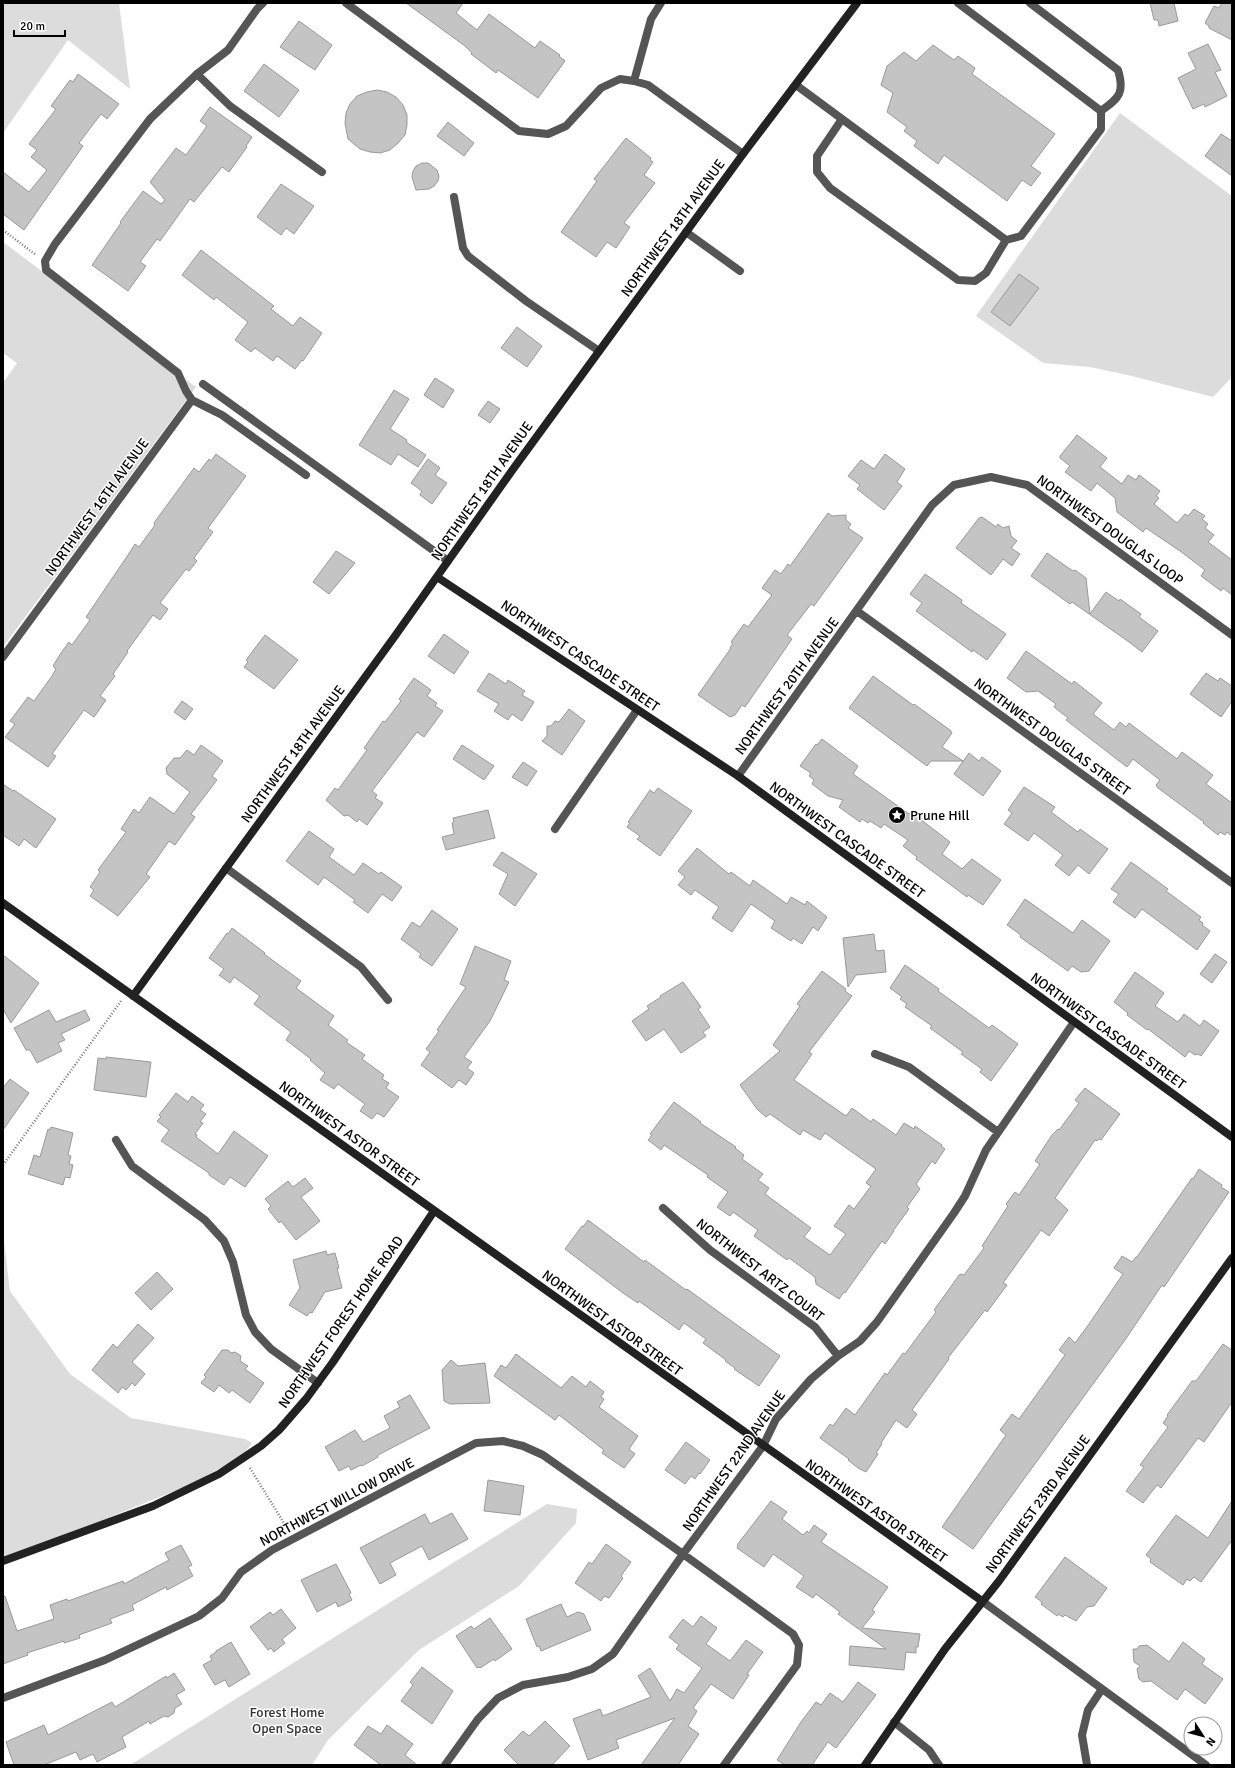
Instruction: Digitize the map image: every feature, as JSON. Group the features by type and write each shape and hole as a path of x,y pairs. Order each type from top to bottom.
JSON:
{"street":[{"path":"263,3 257,9 228,50 197,74 150,120 55,244 44,261 46,270 178,373 192,400 222,415 306,475"},
{"path":"346,3 519,131 548,134 566,126 600,88 620,79 648,85 743,154"},
{"path":"634,81 651,19 661,3"},
{"name":"NORTHWEST 18TH AVENUE","path":"130,994 226,868 437,578 599,351 743,154 857,3"},
{"path":"958,3 1101,111"},
{"path":"1030,3 1118,70 1122,85 1116,101 1101,111"},
{"path":"197,74 230,106 322,172"},
{"path":"796,85 1006,240"},
{"path":"842,119 817,156 817,172 830,188 958,280 975,281 986,273 1006,240 1021,236 1101,129 1101,111"},
{"path":"454,197 463,248 468,256 526,300 599,351"},
{"path":"686,232 740,271"},
{"path":"203,384 448,561"},
{"name":"NORTHWEST 16TH AVENUE","path":"3,657 192,400"},
{"name":"NORTHWEST DOUGLAS LOOP","path":"857,611 932,505 954,485 991,477 1027,485 1232,635"},
{"name":"NORTHWEST CASCADE STREET","path":"437,578 738,776 1232,1137"},
{"name":"NORTHWEST 20TH AVENUE","path":"738,776 857,611"},
{"name":"NORTHWEST DOUGLAS STREET","path":"857,611 1232,883"},
{"path":"555,828 637,710"},
{"path":"226,868 361,968 388,1000"},
{"name":"NORTHWEST ASTOR STREET","path":"3,903 982,1601 1206,1765"},
{"name":"NORTHWEST 22ND AVENUE","path":"445,1765 478,1719 498,1698 523,1685 568,1677 592,1669 613,1654 683,1554 763,1446 776,1420 811,1379 838,1356 860,1341 877,1322 961,1202 979,1162 1074,1022"},
{"path":"875,1054 909,1067 998,1132"},
{"path":"116,1140 132,1166 205,1220 224,1241 233,1262 246,1315 256,1332 271,1349 318,1383"},
{"name":"NORTHWEST ARTZ COURT","path":"663,1208 710,1250 815,1327 838,1356"},
{"name":"NORTHWEST FOREST HOME ROAD","path":"3,1561 153,1506 218,1474 244,1459 279,1430 318,1383 434,1211"},
{"name":"NORTHWEST 23RD AVENUE","path":"865,1765 945,1649 999,1581 1232,1258"},
{"name":"NORTHWEST WILLOW DRIVE","path":"3,1698 105,1660 199,1616 222,1598 241,1572 272,1550 476,1443 503,1441 523,1446 543,1455 786,1627 793,1634 799,1645 797,1665 724,1765"},
{"path":"1087,1765 1082,1735 1088,1710 1102,1689"},
{"path":"894,1722 929,1750 939,1765"}],"path":[{"path":"3,230 44,261"},
{"path":"3,1165 130,994"},
{"path":"244,1459 294,1539"}],"green space":[{"path":"3,3 119,3 130,89 68,40 3,133"},
{"path":"1120,113 1232,196 1232,377 1213,397 1132,376 1090,367 1043,363 976,316"},
{"path":"3,242 196,387 3,647 3,383 17,363 3,353"},
{"path":"3,1233 10,1291 70,1374 131,1418 245,1439 252,1443 242,1456 189,1485 3,1558"},
{"name":"Forest Home Open Space","path":"547,1504 577,1509 576,1523 519,1586 419,1650 328,1740 312,1765 130,1765"}],"building":[{"path":"406,3 463,3 456,13 477,30 489,14 535,48 540,41 560,55 559,56 565,61 538,98 498,70 496,73 471,54 472,53 465,46"},
{"path":"1150,3 1174,3 1178,21 1159,26 1158,20 1154,20"},
{"path":"1222,3 1232,3 1232,40 1209,28 1209,26 1205,23 1214,6 1219,8"},
{"path":"299,21 332,45 315,70 280,47"},
{"path":"1208,44 1221,70 1215,72 1227,96 1205,107 1204,104 1193,109 1178,78 1196,69 1188,53"},
{"path":"933,45 954,60 958,56 975,68 972,74 1055,134 1031,166 1041,173 1031,186 1022,180 1007,201 944,155 938,164 914,146 917,141 904,131 907,127 887,112 893,93 881,85 887,66 904,52 916,61"},
{"path":"264,64 299,90 279,117 244,91"},
{"path":"78,74 119,104 107,119 101,114 79,143 83,146 24,230 3,214 3,172 29,192 47,170 31,157 37,150 29,144 56,109 51,106 70,80 73,82"},
{"path":"377,90 387,92 396,97 403,105 407,115 405,135 390,150 380,153 360,149 348,139 345,123 346,113 350,104 357,96"},
{"path":"210,107 252,137 246,146 247,147 229,172 222,167 194,202 190,199 160,241 157,239 140,262 146,266 128,291 92,265 121,223 120,222 143,191 161,204 165,200 150,182 176,148 186,155 207,126 200,121"},
{"path":"448,122 474,143 464,156 437,136"},
{"path":"1221,134 1232,141 1232,176 1205,156"},
{"path":"626,138 651,158 650,160 653,162 644,175 655,183 624,223 630,227 616,248 607,242 596,257 561,232 597,181 594,179"},
{"path":"422,163 428,163 437,170 439,176 438,181 429,189 416,190 412,177 413,171 416,166"},
{"path":"281,184 314,206 294,234 286,228 281,235 257,217"},
{"path":"201,250 274,306 271,309 293,326 300,317 322,333 303,361 302,360 295,369 277,356 273,361 255,348 251,352 235,340 248,322 216,297 214,300 182,275"},
{"path":"1019,274 1039,288 1010,326 991,312"},
{"path":"517,327 542,346 527,367 501,348"},
{"path":"435,378 454,390 443,408 424,395"},
{"path":"394,390 409,399 390,429 426,455 418,467 398,454 391,465 359,445"},
{"path":"488,401 500,409 490,423 478,415"},
{"path":"1077,435 1107,458 1100,467 1122,484 1128,475 1136,480 1139,475 1160,491 1156,496 1159,498 1154,504 1177,523 1185,514 1188,516 1194,509 1205,516 1202,519 1208,524 1205,528 1214,535 1208,542 1232,560 1232,595 1223,588 1221,591 1201,576 1205,570 1180,551 1146,528 1143,532 1117,512 1115,498 1097,483 1091,491 1065,472 1070,466 1060,458 1060,456"},
{"path":"216,454 246,476 208,528 213,532 194,558 197,561 189,571 186,569 160,603 168,609 160,620 153,615 127,651 128,652 113,674 115,676 100,696 106,700 94,717 84,710 52,754 56,756 48,767 5,737 15,724 10,721 28,697 34,701 52,676 56,669 53,666 61,653 69,642 72,645 90,620 86,617 135,544 139,547 155,525 154,523 194,468 199,472 209,459 211,461"},
{"path":"885,454 905,469 897,482 902,486 884,510 857,489 860,485 848,476 861,460 874,469"},
{"path":"428,459 440,468 435,475 447,483 432,504 420,495 422,491 411,483"},
{"path":"828,513 832,516 846,515 846,520 851,524 848,528 863,538 814,606 811,604 787,635 792,639 745,707 742,705 735,715 730,717 698,695 731,648 733,643 731,642 744,624 748,627 772,595 762,588 775,570 781,574 788,564 790,566"},
{"path":"982,517 996,527 998,524 1003,528 1009,526 1011,536 1017,541 1011,548 1020,554 1012,566 1003,559 991,575 956,548 979,518"},
{"path":"336,551 355,563 329,594 313,582"},
{"path":"1047,553 1086,578 1090,614 1106,592 1119,601 1120,599 1141,614 1139,617 1158,631 1142,652 1072,602 1070,604 1031,576"},
{"path":"925,574 962,600 961,603 1006,634 987,660 973,650 972,652 916,611 922,603 910,594"},
{"path":"444,634 469,652 454,674 428,656"},
{"path":"265,635 298,660 274,689 244,667 248,662 246,660"},
{"path":"1026,651 1072,684 1074,681 1102,703 1093,714 1114,730 1120,722 1126,727 1129,723 1177,759 1182,752 1213,775 1206,784 1232,803 1232,836 1227,832 1225,835 1220,832 1218,835 1203,823 1204,822 1158,788 1156,785 1160,780 1133,759 1127,767 1066,720 1068,718 1054,707 1056,704 1038,691 1026,692 1007,678"},
{"path":"489,673 506,684 508,680 525,691 522,695 534,702 522,721 512,714 508,720 494,711 499,704 477,691"},
{"path":"1206,673 1218,681 1220,678 1232,686 1232,701 1221,717 1190,694"},
{"path":"873,676 950,730 952,733 942,747 963,761 931,761 927,766 849,708"},
{"path":"414,678 431,690 427,696 437,703 435,706 443,711 424,737 417,732 372,791 377,795 375,798 383,803 367,825 359,819 357,822 348,815 344,816 326,800 335,788 338,790 367,750 364,748 383,721 385,722 401,701 399,699"},
{"path":"182,701 193,709 185,720 174,712"},
{"path":"569,709 585,721 562,755 542,741 547,736 547,726 551,726 555,721 559,722"},
{"path":"822,739 858,766 853,774 909,814 911,812 950,842 942,854 962,869 972,859 1001,880 983,905 968,895 967,897 916,859 917,857 903,846 908,840 884,824 881,828 870,821 868,823 862,819 860,822 839,807 843,800 828,796 812,784 814,780 809,776 811,773 800,766 816,744 817,745"},
{"path":"201,745 223,761 212,776 217,780 191,814 195,817 175,845 169,841 146,874 150,877 118,916 90,896 94,890 90,887 100,872 98,870 126,832 121,829 134,809 139,813 150,797 174,814 190,792 167,774 166,768 174,758 180,758 187,750 194,755"},
{"path":"462,745 494,766 484,780 453,759"},
{"path":"969,753 979,761 982,757 1001,771 983,796 954,774"},
{"path":"523,762 537,771 527,786 512,777"},
{"path":"3,784 56,819 36,848 24,839 19,846 3,835"},
{"path":"1024,787 1055,807 1051,812 1078,832 1080,829 1108,849 1089,874 1078,865 1069,876 1055,865 1063,855 1034,833 1028,841 1004,824 1012,813 1008,810"},
{"path":"658,788 692,811 660,856 637,839 640,836 627,827 630,823 628,822 650,790 654,793"},
{"path":"488,810 495,838 446,850 442,837 454,834 452,823 454,822 453,818"},
{"path":"309,831 334,849 329,857 354,875 363,863 379,874 381,872 402,887 392,901 382,894 368,913 353,902 355,900 324,877 318,885 286,861"},
{"path":"697,848 729,874 731,872 750,886 753,880 787,904 791,897 805,905 807,901 827,917 818,931 813,927 802,944 793,938 791,941 771,928 775,921 751,904 732,932 712,918 719,907 695,890 691,895 678,885 685,877 678,871"},
{"path":"502,852 537,874 515,906 499,894 508,874 493,865"},
{"path":"1131,862 1168,889 1166,891 1201,917 1199,920 1203,923 1202,925 1210,931 1197,950 1142,909 1135,918 1113,902 1119,894 1111,889"},
{"path":"1025,899 1073,933 1082,920 1110,941 1089,971 1081,972 1072,966 1068,971 1020,937 1021,935 1007,925"},
{"path":"432,910 458,929 432,966 419,957 421,954 401,939 412,922 420,927"},
{"path":"232,928 301,981 296,988 334,1016 328,1025 348,1040 346,1042 365,1055 362,1059 384,1075 382,1079 389,1083 386,1088 399,1097 384,1117 377,1113 372,1119 360,1111 365,1104 338,1084 334,1089 320,1080 325,1073 310,1060 311,1059 286,1040 291,1032 254,1004 260,996 234,977 230,983 219,975 224,969 209,958"},
{"path":"874,934 876,951 884,950 886,972 856,975 848,987 843,938"},
{"path":"475,946 511,961 504,980 509,982 490,1021 464,1057 472,1062 467,1068 474,1073 466,1085 459,1080 452,1088 421,1065 430,1052 426,1049 466,987 460,984"},
{"path":"1215,954 1227,962 1212,983 1200,974"},
{"path":"3,955 39,983 11,1023 3,1009"},
{"path":"905,965 989,1028 992,1025 1018,1044 991,1081 980,1072 982,1069 961,1054 963,1052 930,1028 932,1026 905,1007 907,1004 900,999 902,997 890,988"},
{"path":"822,971 846,989 845,991 852,996 809,1052 812,1054 794,1080 846,1116 852,1108 871,1122 873,1119 896,1135 904,1123 914,1129 915,1126 942,1145 941,1146 945,1149 935,1164 932,1161 916,1184 920,1189 907,1207 909,1209 885,1244 882,1241 845,1293 844,1292 839,1299 816,1284 815,1277 789,1258 787,1260 754,1236 758,1230 733,1212 730,1216 717,1207 728,1192 707,1177 708,1175 664,1145 661,1150 648,1140 652,1135 650,1134 674,1102 701,1122 700,1123 736,1147 735,1148 744,1155 742,1159 763,1174 758,1180 769,1188 765,1194 811,1228 804,1237 830,1255 846,1234 834,1226 849,1205 854,1209 871,1186 866,1183 876,1169 825,1133 820,1140 803,1130 800,1135 770,1114 766,1117 757,1109 740,1085 780,1051 773,1045 800,1006 797,1004"},
{"path":"1135,972 1164,993 1155,1006 1178,1022 1184,1014 1200,1026 1204,1020 1219,1031 1201,1056 1198,1054 1195,1055 1189,1051 1185,1057 1127,1015 1128,1013 1114,1002"},
{"path":"683,982 701,1007 698,1009 710,1027 703,1032 706,1036 681,1053 664,1029 646,1041 632,1021 649,1009 647,1006 661,997 660,996"},
{"path":"49,1010 56,1022 85,1010 90,1020 61,1034 65,1040 58,1043 62,1051 37,1063 30,1050 26,1050 14,1028"},
{"path":"106,1057 151,1062 146,1097 94,1090 98,1058 106,1059"},
{"path":"10,1079 29,1093 3,1130 3,1088"},
{"path":"1085,1088 1120,1114 1101,1140 1095,1140 1055,1198 1068,1210 1049,1236 1041,1230 1003,1283 1007,1285 987,1312 985,1310 948,1358 949,1359 912,1410 917,1414 907,1428 896,1420 881,1443 882,1444 876,1453 878,1454 866,1472 858,1468 848,1460 849,1459 820,1438 830,1424 833,1426 846,1408 855,1415 885,1373 887,1375 903,1353 905,1354 936,1312 934,1310 960,1274 964,1275 984,1248 982,1246 1008,1206 1006,1204 1015,1192 1019,1195 1040,1164 1035,1161 1052,1135 1058,1129 1059,1130 1079,1103 1075,1100"},
{"path":"176,1093 188,1102 192,1096 204,1105 200,1110 206,1114 200,1122 203,1123 195,1134 197,1135 196,1137 218,1154 234,1131 268,1156 245,1187 230,1177 224,1185 209,1175 209,1173 161,1141 169,1130 157,1121 161,1117 159,1115"},
{"path":"51,1127 73,1133 68,1155 71,1156 69,1164 73,1165 70,1178 65,1177 63,1185 28,1174 34,1155 40,1157 48,1129 50,1130"},
{"path":"1199,1169 1222,1185 1221,1187 1229,1192 1164,1287 1162,1285 1125,1340 973,1549 942,1527 1006,1435 1000,1430 1012,1414 1019,1419 1065,1355 1059,1350 1069,1337 1075,1343 1123,1274 1114,1268 1122,1256 1132,1262 1137,1257"},
{"path":"305,1178 313,1188 301,1197 320,1221 296,1240 281,1221 279,1223 268,1209 271,1206 265,1199 288,1181 293,1187"},
{"path":"588,1220 644,1262 645,1260 686,1290 687,1289 780,1356 759,1386 734,1369 735,1368 725,1361 726,1360 703,1343 706,1339 684,1323 679,1330 639,1301 638,1303 623,1293 565,1249"},
{"path":"326,1251 327,1255 335,1253 342,1288 325,1292 312,1313 310,1312 307,1316 289,1305 300,1288 293,1260"},
{"path":"157,1272 173,1289 151,1310 135,1293"},
{"path":"138,1324 154,1338 132,1362 145,1374 135,1386 132,1383 126,1390 122,1387 118,1393 92,1370 113,1344 117,1348"},
{"path":"1223,1344 1232,1350 1232,1402 1204,1442 1198,1438 1161,1488 1157,1485 1143,1503 1126,1491 1144,1467 1140,1465 1168,1427 1163,1423 1168,1416 1167,1415 1192,1381 1196,1381"},
{"path":"222,1350 228,1350 231,1353 235,1352 241,1356 240,1361 248,1366 245,1369 264,1383 250,1403 232,1390 229,1393 219,1385 214,1392 201,1383 206,1377 204,1375"},
{"path":"516,1354 561,1388 572,1376 586,1387 590,1381 604,1392 601,1397 604,1399 599,1407 638,1436 629,1449 635,1454 624,1468 602,1453 604,1450 559,1415 555,1420 494,1376 501,1365 506,1368"},
{"path":"451,1360 458,1366 485,1363 490,1403 450,1404 444,1401 442,1370"},
{"path":"410,1395 430,1428 378,1455 378,1457 362,1466 361,1465 351,1470 349,1466 339,1471 325,1447 355,1430 363,1442 390,1428 384,1416 400,1407 397,1402"},
{"path":"686,1442 710,1460 695,1479 691,1476 685,1484 665,1470"},
{"path":"488,1480 524,1486 520,1515 484,1511"},
{"path":"771,1501 787,1512 782,1519 803,1535 807,1531 809,1533 814,1525 827,1534 821,1542 888,1587 872,1610 875,1612 862,1628 920,1634 918,1647 916,1647 916,1653 906,1652 904,1670 849,1665 850,1646 886,1649 838,1614 840,1612 816,1594 813,1598 796,1587 804,1576 773,1554 764,1567 737,1548 737,1545"},
{"path":"1232,1501 1232,1540 1201,1582 1194,1577 1190,1581 1187,1579 1183,1585 1150,1562 1151,1559 1146,1555 1176,1515 1208,1538"},
{"path":"452,1513 468,1539 429,1560 422,1546 390,1563 396,1575 380,1584 360,1548 425,1514 430,1524"},
{"path":"606,1544 631,1562 621,1576 623,1578 609,1598 604,1596 601,1601 575,1583 589,1562 592,1564"},
{"path":"181,1545 192,1565 188,1567 193,1576 167,1590 166,1587 132,1605 134,1610 110,1619 112,1623 79,1635 80,1638 64,1643 64,1641 27,1653 28,1655 3,1664 3,1597 5,1596 17,1631 54,1619 50,1605 67,1599 68,1601 123,1581 124,1584 169,1560 165,1553"},
{"path":"1065,1557 1107,1588 1094,1606 1087,1607 1076,1621 1065,1615 1063,1617 1058,1614 1057,1616 1041,1604 1042,1602 1035,1597"},
{"path":"336,1564 351,1593 349,1594 352,1600 338,1607 336,1602 317,1612 301,1580"},
{"path":"561,1604 567,1617 578,1612 584,1614 591,1630 541,1651 539,1646 537,1647 526,1619"},
{"path":"281,1609 296,1628 282,1639 285,1643 274,1652 271,1648 268,1650 250,1627 270,1612 273,1615"},
{"path":"701,1616 717,1628 706,1644 730,1661 746,1640 763,1652 747,1674 749,1675 733,1699 711,1684 693,1708 697,1711 688,1726 699,1734 678,1765 641,1765 675,1718 616,1740 619,1748 588,1760 573,1719 600,1709 603,1716 651,1697 638,1676 650,1668 670,1701 677,1689 684,1693 702,1668 676,1649 679,1645 669,1637 683,1619 693,1627"},
{"path":"490,1618 512,1649 495,1661 494,1659 480,1668 477,1668 456,1636 471,1626 474,1629"},
{"path":"231,1642 250,1674 229,1687 225,1680 215,1685 203,1665 212,1660 210,1656 216,1651"},
{"path":"1183,1642 1205,1659 1202,1664 1223,1679 1205,1704 1185,1689 1177,1700 1151,1681 1143,1682 1139,1679 1137,1669 1140,1666 1134,1662 1133,1649 1137,1649 1139,1646 1147,1645 1169,1662"},
{"path":"422,1667 453,1691 432,1724 401,1701 413,1685 410,1682"},
{"path":"174,1673 185,1690 176,1695 182,1704 175,1708 174,1713 168,1717 164,1716 150,1724 149,1721 122,1737 126,1747 97,1762 93,1754 80,1760 76,1752 44,1765 14,1765 6,1742 44,1725 48,1735 112,1702 115,1707 166,1676 167,1678"},
{"path":"858,1682 876,1695 836,1748 828,1742 812,1765 785,1765 777,1760 801,1722 816,1702 821,1705 830,1693 843,1702"},
{"path":"545,1721 570,1746 552,1765 519,1765 504,1750 523,1731 529,1736"},
{"path":"387,1725 413,1744 405,1755 417,1765 381,1765 354,1745 368,1726 381,1734"}],"place":[{"name":"Prune Hill","path":"897,815"}]}
